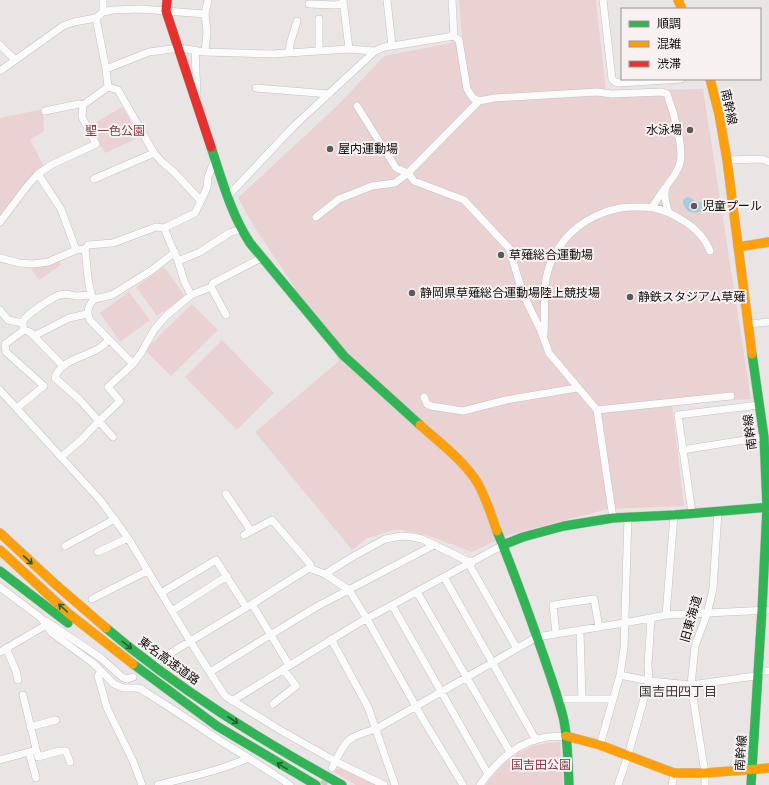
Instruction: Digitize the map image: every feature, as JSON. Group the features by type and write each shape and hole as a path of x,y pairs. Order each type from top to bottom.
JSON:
{"main road":[{"path":"167,0 166,11 233,212 241,229 262,257 344,356 467,469 486,499 558,699 566,736 569,785"},
{"name":"南幹線","path":"710,80 719,114 727,160 764,437 768,507 766,610 758,673 751,785"},
{"path":"738,247 769,242"},
{"path":"503,545 564,526 613,518 674,515 768,507"},
{"name":"東名高速道路","path":"0,533 78,604 148,662 203,701 245,728 302,763 342,785"},
{"name":"東名高速道路","path":"0,550 74,618 147,675 217,726 316,785"},
{"path":"0,570 98,646 217,726"},
{"path":"566,736 600,745 674,774 769,768"}],"street":[{"path":"103,0 103,12"},
{"path":"205,52 207,32 205,14 208,0"},
{"path":"387,0 392,46"},
{"path":"452,0 454,36"},
{"path":"603,0 612,78 615,82 666,80"},
{"path":"309,4 335,5 343,2 349,49"},
{"path":"0,71 63,26 74,22 96,18 103,12 130,9 205,14"},
{"path":"96,18 108,87"},
{"path":"319,20 319,51"},
{"path":"289,53 290,44 297,21"},
{"path":"228,196 294,126 375,51 384,47 454,36 459,40 467,89 474,98 479,101"},
{"path":"0,45 14,60"},
{"path":"106,69 149,52 179,48 205,52 272,54 349,49 375,51"},
{"path":"194,50 197,95 196,101"},
{"path":"0,222 38,174 51,165 96,144 82,117 83,106 108,87"},
{"path":"108,87 118,90 154,153 162,162 173,170 201,201"},
{"path":"256,88 329,94"},
{"path":"316,217 339,199 372,186 395,183 408,173 479,101 494,98 597,92 612,94 662,92 667,94 676,123 681,156 675,174 652,208"},
{"path":"45,111 80,104 83,106"},
{"path":"357,106 396,168 408,173 414,181 464,200 509,248 523,294 549,353 596,410 613,518"},
{"path":"94,179 154,153"},
{"path":"0,258 19,263 34,264 48,262 76,250 85,249 88,245 113,243 156,227 164,228 195,213 207,188 208,177 215,159"},
{"path":"727,160 762,160 769,162"},
{"path":"38,174 61,210 76,250"},
{"path":"665,188 665,198 669,213"},
{"path":"543,337 545,278 559,246 585,222 621,208 655,208 669,213 695,229 705,241 710,251"},
{"path":"164,228 175,252 184,281 191,295"},
{"path":"178,261 200,252 229,233 241,229"},
{"path":"85,249 89,286 93,297 87,314 90,320 108,340 133,364"},
{"path":"17,408 44,386 6,352 5,344 23,326 24,320 29,315 52,298 64,294 93,297 112,295 152,270 175,252"},
{"path":"61,456 81,440 120,401 108,387 133,364 154,330 166,316 191,295 211,287 213,283 262,257"},
{"path":"211,287 226,315"},
{"path":"0,310 8,320 23,326 30,332 62,365"},
{"path":"34,336 69,318 87,314"},
{"path":"749,324 769,322"},
{"path":"108,340 101,348 62,365 55,378 74,394 113,437"},
{"path":"424,397 427,404 431,406 463,410 506,400 578,388"},
{"path":"0,390 96,494 115,519 225,696 280,730 335,761 384,785"},
{"path":"596,410 731,396"},
{"path":"692,513 678,415 759,405"},
{"path":"682,450 764,437"},
{"path":"226,494 251,531"},
{"name":"旧東海道","path":"705,785 705,773 691,685 695,646 707,614 713,589 718,511"},
{"path":"666,616 674,515"},
{"path":"600,745 620,675 624,648 628,517"},
{"path":"65,546 115,519"},
{"path":"244,535 272,520 310,564 312,569"},
{"path":"325,574 385,539 398,537 413,537 422,539 470,563 516,647"},
{"path":"98,552 128,538"},
{"path":"210,672 316,607 434,545"},
{"path":"232,701 331,639 503,545"},
{"path":"161,593 216,560 271,635 289,665"},
{"path":"159,660 309,568 325,574 349,590 462,785"},
{"path":"92,599 148,571"},
{"path":"172,611 227,576"},
{"path":"444,577 536,740"},
{"path":"0,587 41,618 101,658 122,677 127,679 133,677"},
{"path":"417,592 510,752"},
{"path":"556,634 553,605 594,599 599,627"},
{"path":"392,605 488,774"},
{"path":"332,768 342,748 349,740 358,734 376,729 516,647 536,637 666,616 766,610"},
{"path":"41,618 56,637 88,660 114,684 123,688 141,689 290,785"},
{"path":"618,785 649,681 648,665 651,618"},
{"path":"18,680 16,671 3,650 46,625"},
{"path":"580,630 582,699"},
{"path":"331,639 368,707 395,785"},
{"path":"273,704 296,686 283,669"},
{"path":"101,671 98,676 107,708 133,761 142,785"},
{"path":"620,675 649,681 691,685 748,677 769,671"},
{"path":"23,695 30,727 36,778"},
{"path":"558,699 613,699"},
{"path":"30,727 56,720"},
{"path":"480,785 494,766 510,752 524,744 547,737 566,736"},
{"path":"0,760 33,751"},
{"path":"33,751 38,757 60,751 66,751 70,762"},
{"path":"158,785 248,758"},
{"path":"672,785 674,774"}],"green space":[{"name":"草薙総合運動場","path":"459,0 596,0 606,91 703,89 751,399 672,404 684,506 608,509 508,535 472,552 429,536 398,529 367,538 352,550 255,432 339,361 291,282 255,228 238,198 339,104 384,56 451,43 462,36"},
{"name":"聖一色公園","path":"122,107 140,137 105,153 90,126"},
{"path":"43,109 44,131 30,140 44,166 35,172 0,217 0,118"},
{"path":"58,261 61,265 39,280 30,267"},
{"path":"164,267 185,296 157,316 136,287"},
{"path":"129,292 150,320 120,342 100,313"},
{"path":"192,304 218,330 171,376 145,350"},
{"path":"222,340 274,393 237,430 185,377"},
{"name":"国吉田公園","path":"560,742 563,785 486,785 505,764 523,751 537,745"},
{"path":"341,768 376,785 356,785 335,773 336,769"}],"water":[{"name":"児童プール","path":"687,197 703,204 705,209 694,213 685,208 683,200"}],"tunnel":[{"path":"323,785 329,774"}],"traffic: fast":[{"path":"211,147 232,209 250,243 344,356 420,425"},
{"path":"751,785 767,507 764,437 752,354"},
{"path":"503,545 523,537 564,526 613,518 674,515 769,507"},
{"path":"497,531 527,609 560,705 564,721 568,753 569,785"},
{"path":"0,571 68,623"},
{"path":"106,628 162,672 220,712 280,750 342,785"},
{"path":"133,664 217,726 316,785"}],"traffic: slow":[{"path":"678,0 682,8"},
{"path":"710,80 719,114 727,160 752,354"},
{"path":"738,247 769,242"},
{"path":"420,425 451,452 465,466 477,482 497,531"},
{"path":"0,533 106,628"},
{"path":"0,550 68,613 133,664"},
{"path":"566,736 600,745 674,773 705,773 769,768"}],"traffic: jam":[{"path":"167,0 166,11 211,147"}],"place":[{"name":"水泳場","path":"690,130"},
{"name":"屋内運動場","path":"330,149"},
{"name":"児童プール","path":"694,206"},
{"name":"草薙総合運動場","path":"501,255"},
{"name":"静岡県草薙総合運動場陸上競技場","path":"412,293"},
{"name":"静鉄スタジアム草薙","path":"630,297"}],"district":[{"name":"国吉田四丁目","path":"678,691"}]}
